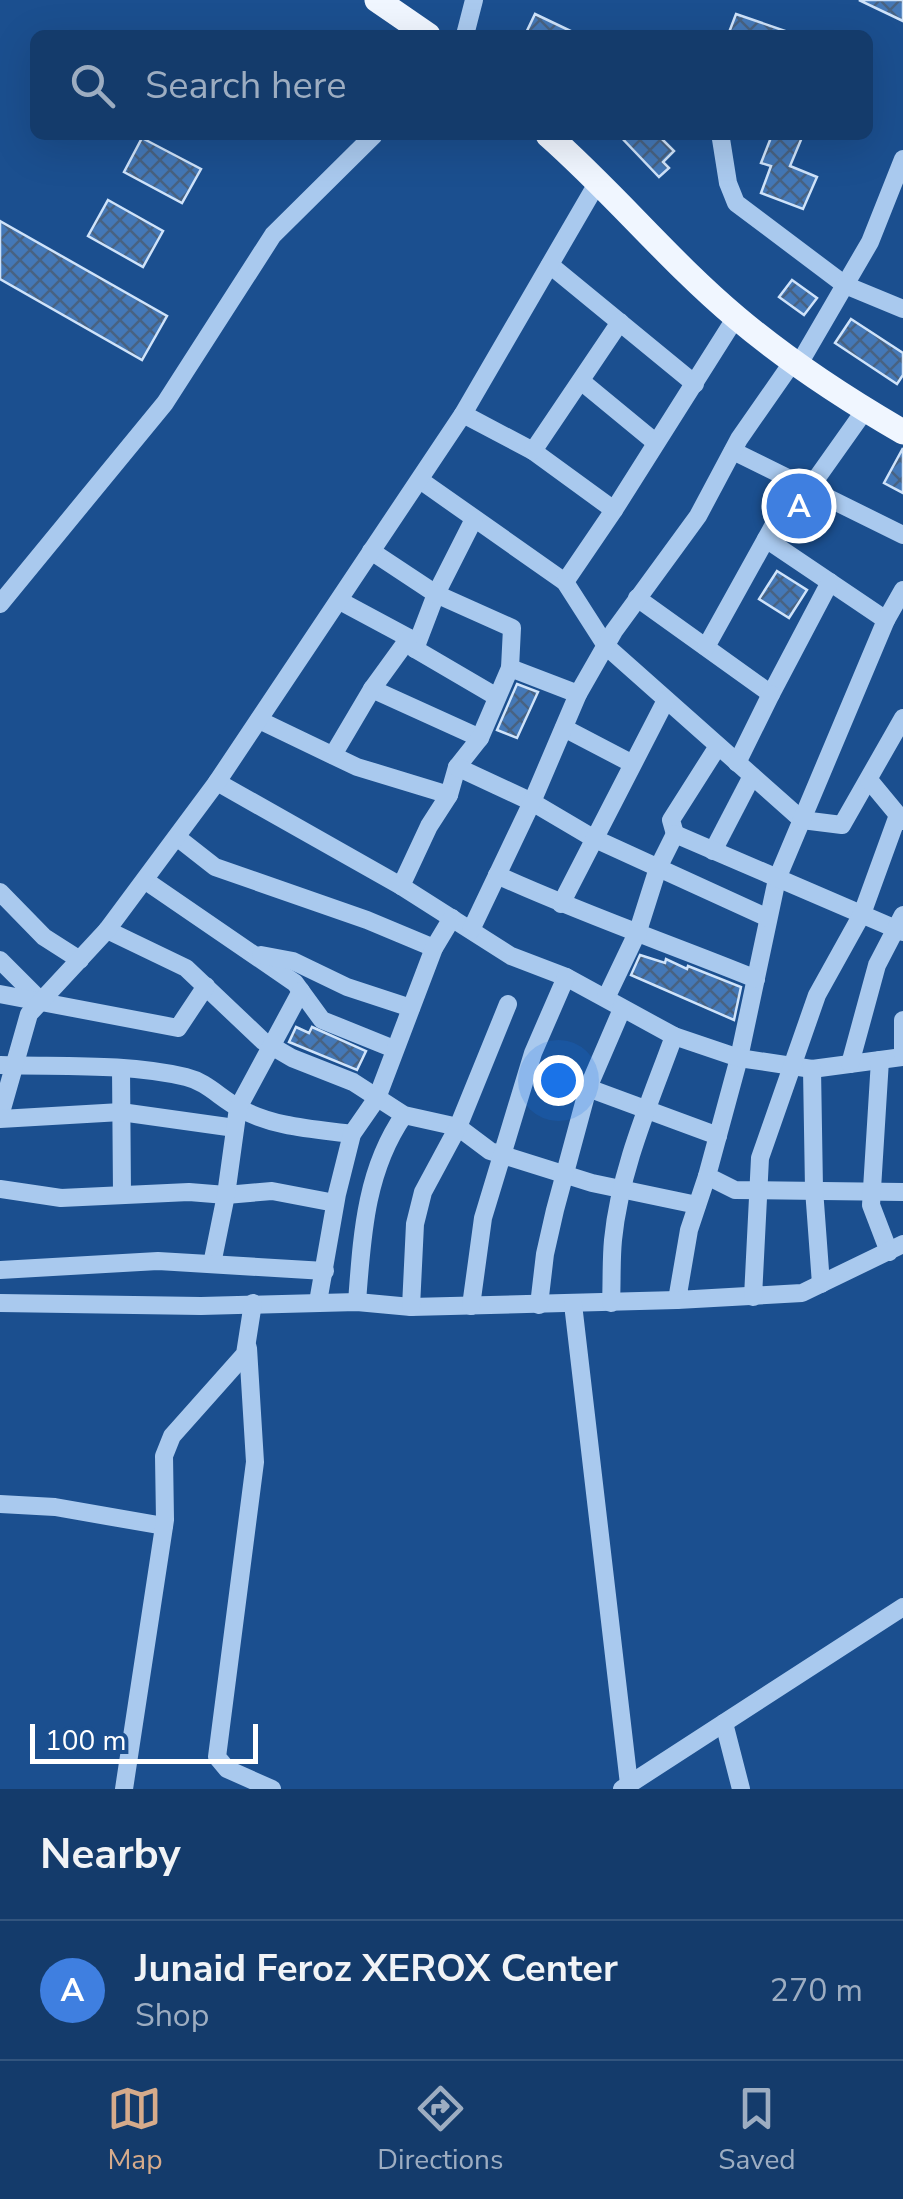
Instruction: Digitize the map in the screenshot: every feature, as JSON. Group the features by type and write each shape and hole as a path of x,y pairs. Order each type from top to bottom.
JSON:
{"main road":[{"path":"378,0 421,30"},
{"path":"554,140 736,317 865,410 903,432"}],"street":[{"path":"466,30 474,0"},
{"path":"0,604 164,403 273,235 369,140"},
{"path":"721,140 728,183 736,203 846,285 903,309"},
{"path":"471,930 578,694 638,598 698,516 733,451 846,285 870,242 903,159"},
{"path":"235,1128 122,1112 1,1112 7,1066 28,1014 107,930 146,881 340,601 462,414 599,180"},
{"path":"550,265 694,384"},
{"path":"565,582 736,317"},
{"path":"533,451 620,322"},
{"path":"582,381 655,442"},
{"path":"706,648 766,538 865,410"},
{"path":"462,414 533,451 614,510"},
{"path":"733,451 903,535"},
{"path":"420,480 565,582 606,646 802,820 842,825 903,718"},
{"path":"333,755 372,689 412,643 474,519"},
{"path":"766,538 886,620"},
{"path":"371,551 436,594 512,628 510,668 480,738 457,767 449,795 429,826 401,886"},
{"path":"737,762 830,582"},
{"path":"677,1300 689,1230 739,1058 776,879 886,620 903,590"},
{"path":"638,598 771,694"},
{"path":"340,601 497,697"},
{"path":"510,668 578,694"},
{"path":"372,689 480,738"},
{"path":"561,904 666,700"},
{"path":"259,720 357,767 449,795"},
{"path":"564,728 631,762"},
{"path":"606,998 638,931 658,868 675,834 671,820 718,746"},
{"path":"457,767 532,802 593,838 768,918"},
{"path":"713,851 752,776"},
{"path":"752,1297 760,1158 803,1067 817,995 862,914 901,818 869,780"},
{"path":"217,782 401,886 511,956 566,977 674,1036 739,1058 803,1067 850,1064 903,1056 903,1020"},
{"path":"675,834 862,914 901,925 877,965 850,1064"},
{"path":"178,838 215,867 434,948"},
{"path":"497,875 756,980"},
{"path":"146,881 295,983 322,1020 394,1049"},
{"path":"0,892 44,937 80,960"},
{"path":"318,1302 352,1134 377,1098 434,948 452,918"},
{"path":"107,930 186,968 270,1045 353,1082 404,1115 458,1127 490,1151 622,1190 697,1205"},
{"path":"248,952 293,961 347,987 411,1008"},
{"path":"0,960 41,1000"},
{"path":"471,1306 483,1218 533,1053 566,977"},
{"path":"0,994 178,1028 206,986"},
{"path":"212,1264 238,1108 301,991"},
{"path":"411,1306 415,1224 423,1192 458,1127 508,1004"},
{"path":"539,1305 544,1254 588,1088 622,1009"},
{"path":"612,1303 613,1240 622,1190 674,1036"},
{"path":"0,1304 201,1306 356,1302 471,1306 802,1293 896,1248 871,1205 880,1060"},
{"path":"7,1066 121,1068 189,1077 220,1092 238,1108 290,1127 352,1134"},
{"path":"803,1067 821,1284"},
{"path":"121,1068 122,1196"},
{"path":"588,1088 718,1136"},
{"path":"356,1302 363,1226 372,1181 393,1130 404,1115"},
{"path":"707,1176 735,1190 903,1192"},
{"path":"0,1189 61,1198 189,1192 226,1196 272,1191 335,1203"},
{"path":"0,1270 158,1261 325,1271"},
{"path":"253,1303 248,1347 255,1462 217,1757 226,1769 272,1789"},
{"path":"573,1304 626,1786 903,1606"},
{"path":"124,1789 164,1526 163,1466 167,1445 248,1347"},
{"path":"0,1504 55,1507 164,1526"},
{"path":"724,1723 741,1789"}],"building":[{"path":"859,0 903,0 903,21"},
{"path":"535,14 569,30 527,30"},
{"path":"736,14 782,30 730,30"},
{"path":"141,140 201,169 182,203 124,172"},
{"path":"624,140 663,140 674,151 663,162 669,168 659,177"},
{"path":"770,140 801,140 790,166 817,177 803,209 761,193 771,166 761,163"},
{"path":"108,200 163,231 143,267 88,236"},
{"path":"0,221 167,316 142,360 0,279"},
{"path":"792,280 817,298 804,315 779,297"},
{"path":"851,319 903,353 903,375 897,384 835,343"},
{"path":"903,448 903,493 884,483"},
{"path":"777,571 807,590 789,618 759,599"},
{"path":"517,684 538,692 517,738 497,730"},
{"path":"640,955 665,963 666,959 741,987 734,1020 631,975"},
{"path":"296,1027 309,1033 312,1027 366,1051 357,1070 289,1042"}],"place":[{"name":"Junaid Feroz XEROX Center","path":"799,506"}]}
